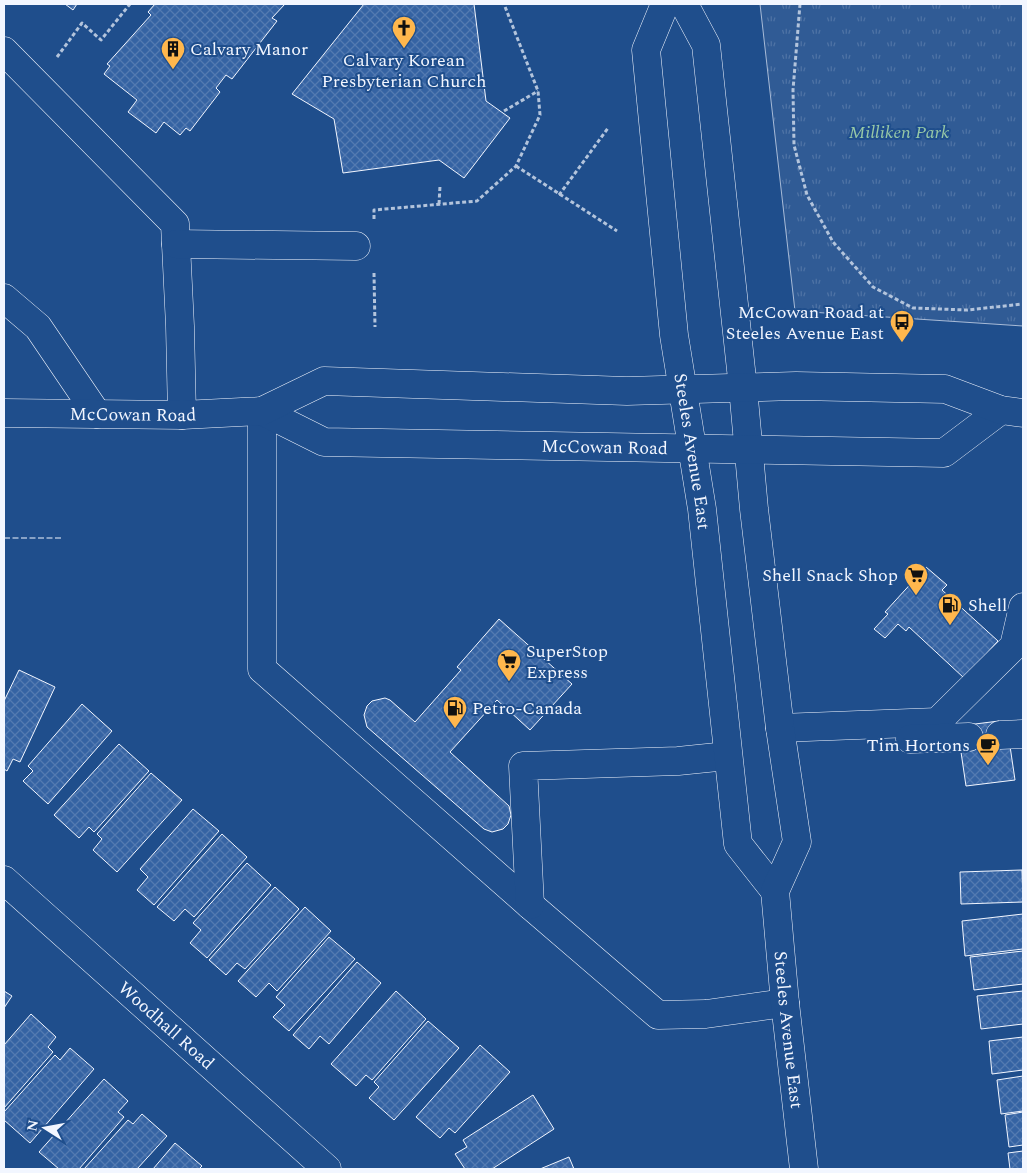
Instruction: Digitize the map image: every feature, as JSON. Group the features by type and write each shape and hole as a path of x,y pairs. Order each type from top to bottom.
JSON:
{"main road":[{"name":"Steeles Avenue East","path":"665,4 646,50 674,335 702,509 727,756 738,844 775,890"},
{"name":"Steeles Avenue East","path":"684,4 706,45 744,388 754,509 780,728 797,842 775,890 785,1003 804,1169"},
{"path":"4,51 175,224 182,415"},
{"path":"176,244 356,246"},
{"path":"4,298 38,327 97,414"},
{"name":"McCowan Road","path":"4,413 182,415 262,411 324,381 627,391 796,386 944,390 1012,412"},
{"path":"262,411 262,669 530,905 658,1014 706,1014 785,1003"},
{"name":"McCowan Road","path":"262,411 324,442 944,453 1012,412"},
{"path":"780,728 937,722 1014,646 1023,607"},
{"path":"886,724 911,740 969,737"},
{"path":"530,905 523,766 678,761 727,756"},
{"name":"Woodhall Road","path":"4,880 327,1169"}],"path":[{"path":"37,85 82,23 101,40 130,4"},
{"path":"374,220 374,210 477,201 516,166 540,115 538,90 504,4"},
{"path":"800,4 793,90 794,145 807,195 833,242 873,287 913,308 967,310 1023,304"},
{"path":"504,111 538,90"},
{"path":"559,195 608,128"},
{"path":"516,166 617,231"},
{"path":"439,204 440,186"},
{"path":"374,269 375,327"}],"green space":[{"name":"Milliken Park","path":"760,4 1023,4 1023,326 795,311"}],"building":[{"path":"65,4 77,4 73,10"},
{"name":"Calvary Manor","path":"155,4 285,4 272,18 277,21 232,79 226,75 216,88 220,92 190,131 186,128 180,135 164,122 156,133 128,112 137,100 104,74 110,66 107,64 151,15 148,12"},
{"name":"Calvary Korean Presbyterian Church","path":"364,4 474,4 486,101 510,118 464,178 439,160 343,173 334,119 292,94"},
{"path":"926,567 947,585 942,590 998,641 964,678 909,627 906,631 898,624 885,638 874,629 888,614 885,612"},
{"path":"499,619 572,684 530,730 497,700 450,752 509,806 511,815 508,824 503,829 492,832 484,829 367,727 364,715 367,706 372,701 385,698 390,700 415,722 461,670 457,667"},
{"path":"19,670 55,687 20,762 13,759 7,771 4,769 4,701"},
{"path":"82,704 112,731 48,804 23,781 33,771 28,766"},
{"name":"Tim Hortons","path":"999,721 1001,738 1010,746 1015,780 966,786 961,752 969,742 967,725"},
{"path":"119,744 149,771 94,832 89,827 79,838 54,815"},
{"path":"151,773 182,800 117,872 93,850 102,839 97,834"},
{"path":"193,809 219,831 154,905 137,890 148,877 140,869"},
{"path":"222,834 247,857 194,917 185,909 174,921 157,907"},
{"path":"247,863 271,885 207,958 190,943 201,930 193,923"},
{"path":"1022,870 1023,902 961,904 960,872"},
{"path":"275,887 299,909 245,969 237,963 226,975 209,960"},
{"path":"305,907 331,931 277,991 269,983 256,997 238,981"},
{"path":"1023,914 1023,949 965,956 962,921"},
{"path":"329,937 355,959 289,1031 273,1017 285,1005 276,997"},
{"path":"1023,951 1023,984 974,990 970,957"},
{"path":"357,962 381,983 329,1044 320,1036 309,1049 293,1035"},
{"path":"4,991 12,996 4,1008"},
{"path":"396,991 426,1019 372,1080 366,1075 356,1086 331,1064"},
{"path":"1023,991 1023,1024 981,1029 977,996"},
{"path":"31,1014 56,1037 48,1047 53,1052 4,1108 4,1045"},
{"path":"428,1021 459,1048 394,1120 369,1098 379,1087 374,1082"},
{"path":"1023,1037 1023,1070 992,1074 989,1041"},
{"path":"480,1045 510,1072 455,1133 449,1128 440,1138 416,1117"},
{"path":"70,1048 94,1069 30,1143 4,1120 4,1112 55,1055 60,1060"},
{"path":"1023,1076 1023,1111 1001,1114 997,1080"},
{"path":"104,1079 128,1101 118,1112 124,1117 79,1169 59,1169 39,1152"},
{"path":"533,1095 554,1129 492,1169 465,1169 455,1154 467,1147 463,1140"},
{"path":"1023,1112 1023,1145 1009,1147 1005,1115"},
{"path":"142,1114 167,1136 137,1169 84,1169 128,1120 133,1124"},
{"path":"175,1143 202,1166 199,1169 153,1169"},
{"path":"1023,1151 1023,1169 1010,1169 1008,1153"},
{"path":"569,1157 574,1169 540,1169"}],"fence":[{"path":"4,538 62,538"}],"place":[{"name":"Calvary Korean Presbyterian Church","path":"404,49"},
{"name":"Calvary Manor","path":"173,70"},
{"name":"McCowan Road at Steeles Avenue East","path":"902,343"},
{"name":"Shell Snack Shop","path":"916,596"},
{"name":"Shell","path":"950,626"},
{"name":"SuperStop Express","path":"509,682"},
{"name":"Petro-Canada","path":"455,729"},
{"name":"Tim Hortons","path":"988,766"}]}
